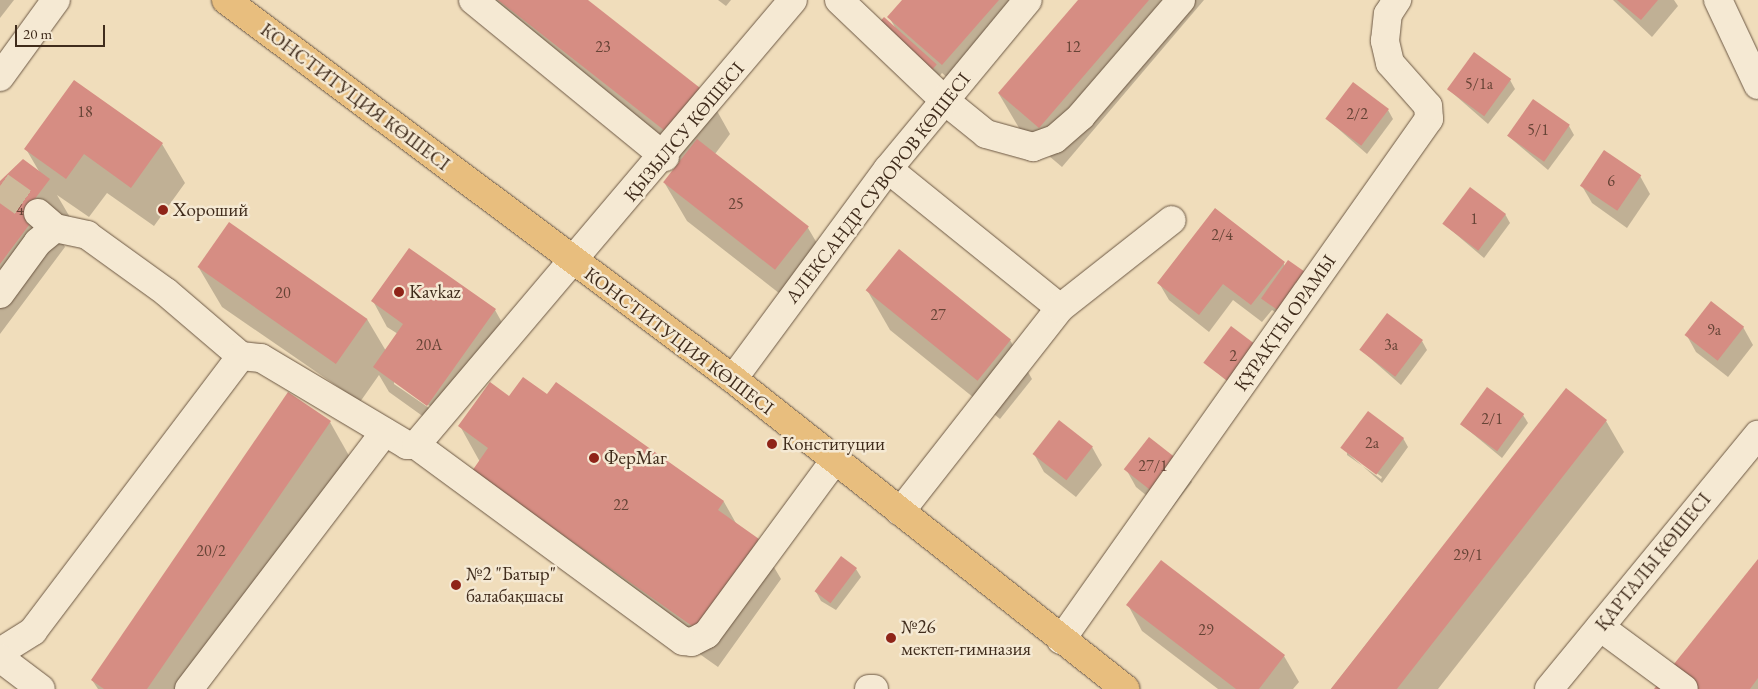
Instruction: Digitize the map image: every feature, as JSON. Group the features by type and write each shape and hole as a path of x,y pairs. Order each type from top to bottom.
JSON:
{"main road":[{"name":"КОНСТИТУЦИЯ КӨШЕСІ","path":"226,0 572,261 733,379 1125,689"}],"street":[{"path":"0,77 56,0"},
{"path":"473,0 665,157"},
{"name":"ҚЫЗЫЛСУ КӨШЕСІ","path":"416,445 572,261 665,157 793,0"},
{"path":"839,0 944,100 986,134 1006,142 1032,147 1055,139 1081,116 1181,0"},
{"name":"АЛЕКСАНДР СУВОРОВ КӨШЕСІ","path":"733,379 888,169 1028,0"},
{"name":"ҚҰРАҚТЫ ОРАМЫ","path":"1061,640 1429,119 1428,106 1390,63 1384,41 1388,14 1397,0"},
{"path":"1718,0 1758,86"},
{"path":"888,169 1060,308"},
{"path":"900,512 1060,308 1172,220"},
{"path":"0,294 38,242 46,221 87,235 166,292 241,356 261,358 407,445 416,445 682,641 692,642 707,634 835,460"},
{"path":"0,652 33,631 241,356"},
{"path":"190,689 385,432"},
{"name":"ҚАРТАЛЫ КӨШЕСІ","path":"1549,689 1758,435"},
{"path":"1600,627 1684,689"},
{"path":"0,658 41,689"},
{"path":"868,689 874,689"}],"building":[{"path":"498,0 588,0 709,95 674,138"},
{"path":"902,0 999,0 942,65 887,17"},
{"path":"1078,0 1149,0 1039,128 998,93"},
{"path":"1617,0 1658,0 1641,20"},
{"path":"884,17 937,65 931,71 878,24"},
{"path":"1474,52 1511,79 1484,116 1447,89"},
{"path":"74,80 163,143 131,188 84,154 66,179 24,149"},
{"path":"1353,82 1389,109 1361,146 1325,119"},
{"path":"1533,99 1570,125 1544,162 1507,136"},
{"path":"697,139 809,226 775,270 663,182"},
{"path":"1604,150 1641,175 1617,211 1580,186"},
{"path":"23,159 50,179 34,200 38,213 0,264 0,181"},
{"path":"1470,187 1506,214 1478,251 1442,224"},
{"path":"1215,208 1285,262 1251,305 1223,284 1199,315 1157,283"},
{"path":"229,222 367,319 336,364 197,267"},
{"path":"409,248 496,309 427,406 373,367 403,324 371,301"},
{"path":"899,249 1011,340 978,381 866,290"},
{"path":"1288,260 1311,276 1284,315 1261,299"},
{"path":"1711,301 1744,327 1718,361 1685,335"},
{"path":"1387,313 1423,340 1395,377 1359,350"},
{"path":"1231,326 1262,349 1234,386 1203,363"},
{"path":"523,377 547,394 556,382 724,501 718,510 759,539 695,628 472,471 488,448 458,426 490,382 509,396"},
{"path":"1487,387 1524,414 1497,451 1460,424"},
{"path":"1566,388 1607,420 1397,689 1331,689"},
{"path":"288,392 331,421 147,689 104,689 91,680"},
{"path":"1368,411 1404,438 1376,475 1340,448"},
{"path":"1059,420 1093,446 1066,480 1033,454"},
{"path":"1149,437 1183,463 1158,496 1124,469"},
{"path":"841,556 857,568 830,603 815,591"},
{"path":"1758,559 1758,678 1750,689 1654,689"},
{"path":"1161,560 1285,655 1259,689 1236,689 1126,605"}],"tunnel":[{"path":"0,186 38,213"}],"place":[{"name":"Хороший","path":"163,210"},
{"name":"Kavkaz","path":"399,292"},
{"name":"Конституции","path":"772,444"},
{"name":"ФерМаг","path":"594,458"},
{"name":"№2 \"Батыр\" балабақшасы","path":"456,585"},
{"name":"№26 мектеп-гимназия","path":"891,638"}]}
